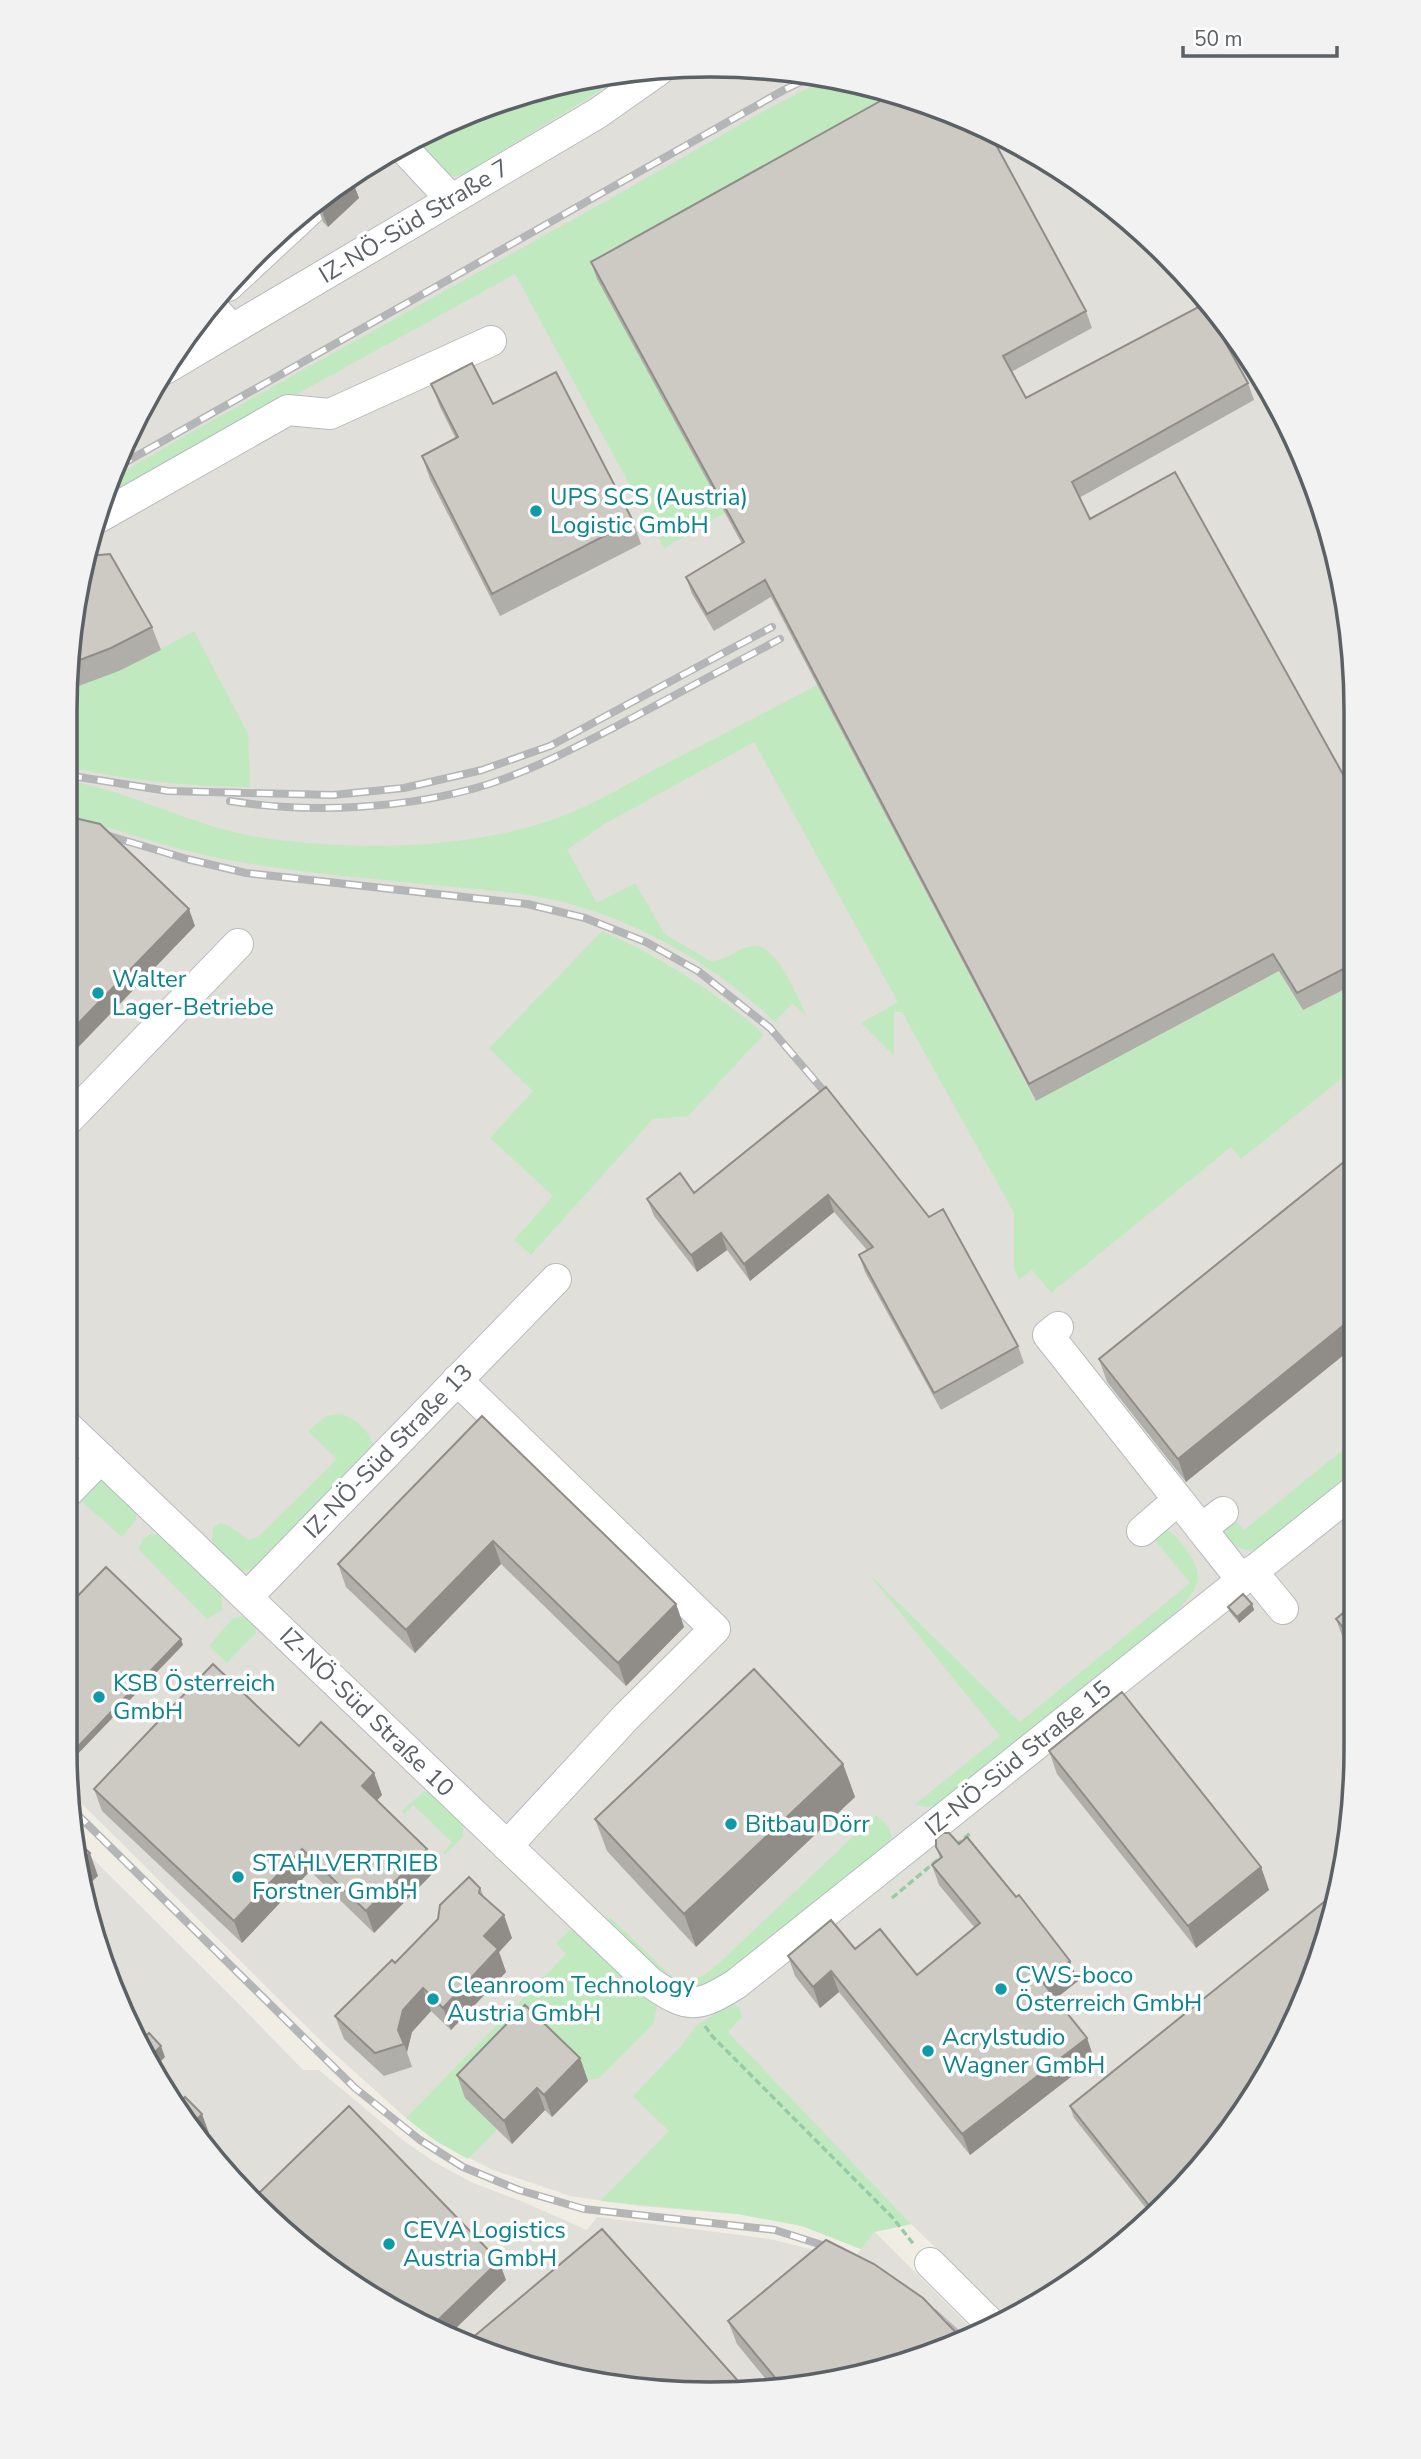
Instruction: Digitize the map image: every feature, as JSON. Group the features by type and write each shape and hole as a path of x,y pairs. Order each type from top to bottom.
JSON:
{"street":[{"name":"IZ-NÖ-Süd Straße 7","path":"186,357 598,113 644,80"},
{"path":"409,154 451,199"},
{"path":"218,313 232,329"},
{"path":"110,511 289,410 330,414 491,341"},
{"path":"77,1111 238,944"},
{"name":"IZ-NÖ-Süd Straße 13","path":"247,1597 556,1279"},
{"path":"1058,1327 1048,1335 1178,1500 1212,1520 1247,1575 1283,1609"},
{"path":"457,1380 715,1629 626,1717 507,1846"},
{"name":"IZ-NÖ-Süd Straße 10","path":"77,1435 651,1983 681,2000"},
{"path":"77,1483 101,1458"},
{"name":"IZ-NÖ-Süd Straße 15","path":"681,2000 710,2000 736,1984 1344,1499"},
{"path":"1142,1531 1178,1500"},
{"path":"930,2263 986,2319"}],"path":[{"path":"952,1848 972,1832"},
{"path":"892,1898 942,1856"},
{"path":"681,2000 712,2036 893,2218 930,2263"}],"shaded area":[{"path":"669,78 752,78 834,89 874,99 953,125 1027,162 1096,208 1128,234 1187,293 1237,359 1279,430 1310,507 1332,587 1343,669 1344,710 1344,1748 1339,1831 1322,1912 1296,1991 1259,2065 1213,2134 1187,2166 1128,2225 1062,2275 1001,2311 911,2224 875,2232 970,2327 874,2360 793,2377 752,2381 669,2381 587,2370 547,2360 468,2334 430,2317 359,2275 325,2251 293,2225 234,2166 208,2134 162,2065 142,2029 111,1952 85,1851 303,2070 319,2070 404,2141 436,2163 473,2183 587,2230 597,2217 770,2239 810,2249 850,2265 861,2249 802,2226 738,2214 639,2206 570,2196 493,2170 436,2141 406,2118 327,2047 79,1801 77,710 82,628 99,547 125,468 142,430 184,359 208,325 234,293 293,234 325,208 394,162 430,142 507,111 587,89 628,82"}],"green space":[{"path":"813,85 887,103 597,279 725,513 664,548 515,274 116,494 124,472 181,438"},
{"path":"605,86 464,174 444,174 421,149 430,142 468,125 507,111"},
{"path":"194,631 248,734 250,787 158,782 77,768 78,684 119,671"},
{"path":"817,685 1035,1101 1279,971 1303,1010 1344,990 1344,1077 1241,1159 1231,1147 1051,1293 1032,1270 1019,1280 1014,1268 1014,1213 902,1012 894,1012 894,1056 861,1023 898,1002 754,742 606,823 567,850 597,903 635,883 665,934 710,961 752,946 769,952 785,972 807,1016 792,1003 775,1022 726,981 671,945 581,907 519,894 234,861 77,818 77,783 214,826 264,838 341,845 423,844 464,840 541,823 577,810"},
{"path":"602,931 687,976 764,1034 688,1116 653,1119 531,1255 514,1240 553,1196 490,1138 533,1091 489,1048"},
{"path":"340,1414 356,1422 368,1434 373,1445 367,1454 256,1569 235,1568 212,1544 213,1528 220,1523 228,1525 250,1540 259,1536 337,1459 308,1431 326,1416"},
{"path":"1344,1449 1344,1480 1257,1550 1246,1550 1232,1543 1223,1529 1234,1519 1244,1530"},
{"path":"100,1479 136,1511 136,1520 122,1537 81,1501"},
{"path":"1166,1529 1184,1546 1195,1564 1197,1573 1195,1588 1172,1617 940,1804 928,1807 914,1805 1000,1736 868,1573 1020,1722 1190,1583 1154,1539"},
{"path":"151,1534 161,1534 221,1590 222,1610 207,1619 138,1549 143,1539"},
{"path":"247,1616 254,1621 256,1633 227,1663 209,1646 233,1618"},
{"path":"423,1792 432,1792 463,1822 463,1837 445,1855 443,1853 452,1842 413,1805 404,1814 402,1811"},
{"path":"876,1815 888,1826 892,1836 886,1845 723,1976 708,1984 692,1987 668,1980 645,1962 607,1921 610,1917 672,1977 696,1979 717,1965"},
{"path":"572,1928 657,2007 653,2024 599,2078 588,2080 533,2027 465,2097 497,2130 468,2159 436,2141 406,2118 566,1954 556,1943"},
{"path":"732,2003 740,2009 742,2017 728,2032 911,2224 874,2232 861,2249 802,2226 738,2214 600,2201 669,2131 633,2096 681,2046 697,2025"}],"building":[{"path":"881,101 953,125 996,145 1086,311 1003,356 1026,398 1198,307 1226,343 1248,383 1072,482 1090,519 1175,472 1344,776 1344,969 1297,993 1273,954 1029,1084 765,580 707,614 686,577 744,542 591,262"},
{"name":"UPS SCS (Austria) Logistic GmbH","path":"472,363 493,404 556,372 633,521 492,594 422,456 458,437 431,384"},
{"path":"110,554 152,627 79,660 89,587 97,555"},
{"name":"Walter Lager-Betriebe","path":"77,819 100,824 189,909 77,1025"},
{"path":"826,1087 929,1217 943,1209 1018,1346 934,1393 859,1255 873,1247 828,1195 744,1264 721,1233 691,1255 647,1199 680,1173 694,1193"},
{"path":"1344,1162 1344,1325 1178,1459 1099,1359"},
{"path":"482,1416 676,1604 618,1663 493,1541 406,1630 338,1564"},
{"name":"KSB Österreich GmbH","path":"106,1567 181,1639 77,1748 77,1597"},
{"path":"1243,1594 1252,1604 1237,1617 1228,1607"},
{"path":"1344,1612 1344,1629 1336,1619"},
{"name":"STAHLVERTRIEB Forstner GmbH","path":"213,1664 299,1746 321,1722 374,1773 362,1786 427,1849 366,1911 302,1849 234,1921 94,1789"},
{"name":"Bitbau Dörr","path":"754,1669 843,1764 684,1914 595,1819"},
{"path":"1122,1692 1261,1867 1188,1926 1049,1751"},
{"path":"943,1833 949,1833 959,1844 967,1837 1016,1897 1019,1895 1070,1961 1043,1983 1087,2038 962,2134 831,1971 813,1987 788,1956 831,1920 855,1949 880,1929 917,1975 980,1923 932,1865 942,1857 936,1847 936,1839"},
{"path":"469,1877 480,1888 479,1893 504,1915 484,1936 498,1949 443,2008 423,1988 403,2010 398,2030 404,2044 375,2053 335,2016 392,1960 395,1963 438,1919 440,1905"},
{"path":"1325,1902 1296,1991 1259,2065 1213,2134 1187,2166 1149,2205 1070,2106"},
{"path":"525,2005 580,2058 544,2095 537,2088 504,2121 457,2075"},
{"path":"149,2033 161,2046 155,2052 146,2036"},
{"name":"CEVA Logistics Austria GmbH","path":"185,2097 202,2114 197,2119 184,2100"},
{"name":"CEVA Logistics Austria GmbH","path":"349,2106 499,2261 438,2320 394,2297 325,2251 260,2192"},
{"path":"602,2229 738,2381 669,2381 628,2377 547,2360 474,2336"},
{"path":"826,2240 874,2264 923,2298 956,2333 874,2360 834,2370 776,2379 728,2321"}],"railway":[{"path":"128,461 799,83"},
{"path":"77,777 168,791 333,795 404,788 482,770 550,746 772,627"},
{"path":"230,801 294,807 360,807 427,799 489,784 580,745 780,639"},
{"path":"96,832 246,873 527,904 585,918 646,942 698,971 770,1028 835,1104"},
{"path":"81,1818 355,2088 420,2140 463,2167 519,2190 584,2209 775,2230 841,2251"},
{"path":"934,2313 956,2333"}],"place":[{"name":"UPS SCS (Austria) Logistic GmbH","path":"536,511"},
{"name":"Walter Lager-Betriebe","path":"98,993"},
{"name":"KSB Österreich GmbH","path":"99,1697"},
{"name":"Bitbau Dörr","path":"731,1824"},
{"name":"STAHLVERTRIEB Forstner GmbH","path":"238,1877"},
{"name":"CWS-boco Österreich GmbH","path":"1001,1989"},
{"name":"Cleanroom Technology Austria GmbH","path":"433,1999"},
{"name":"Acrylstudio Wagner GmbH","path":"928,2051"},
{"name":"CEVA Logistics Austria GmbH","path":"389,2244"}]}
